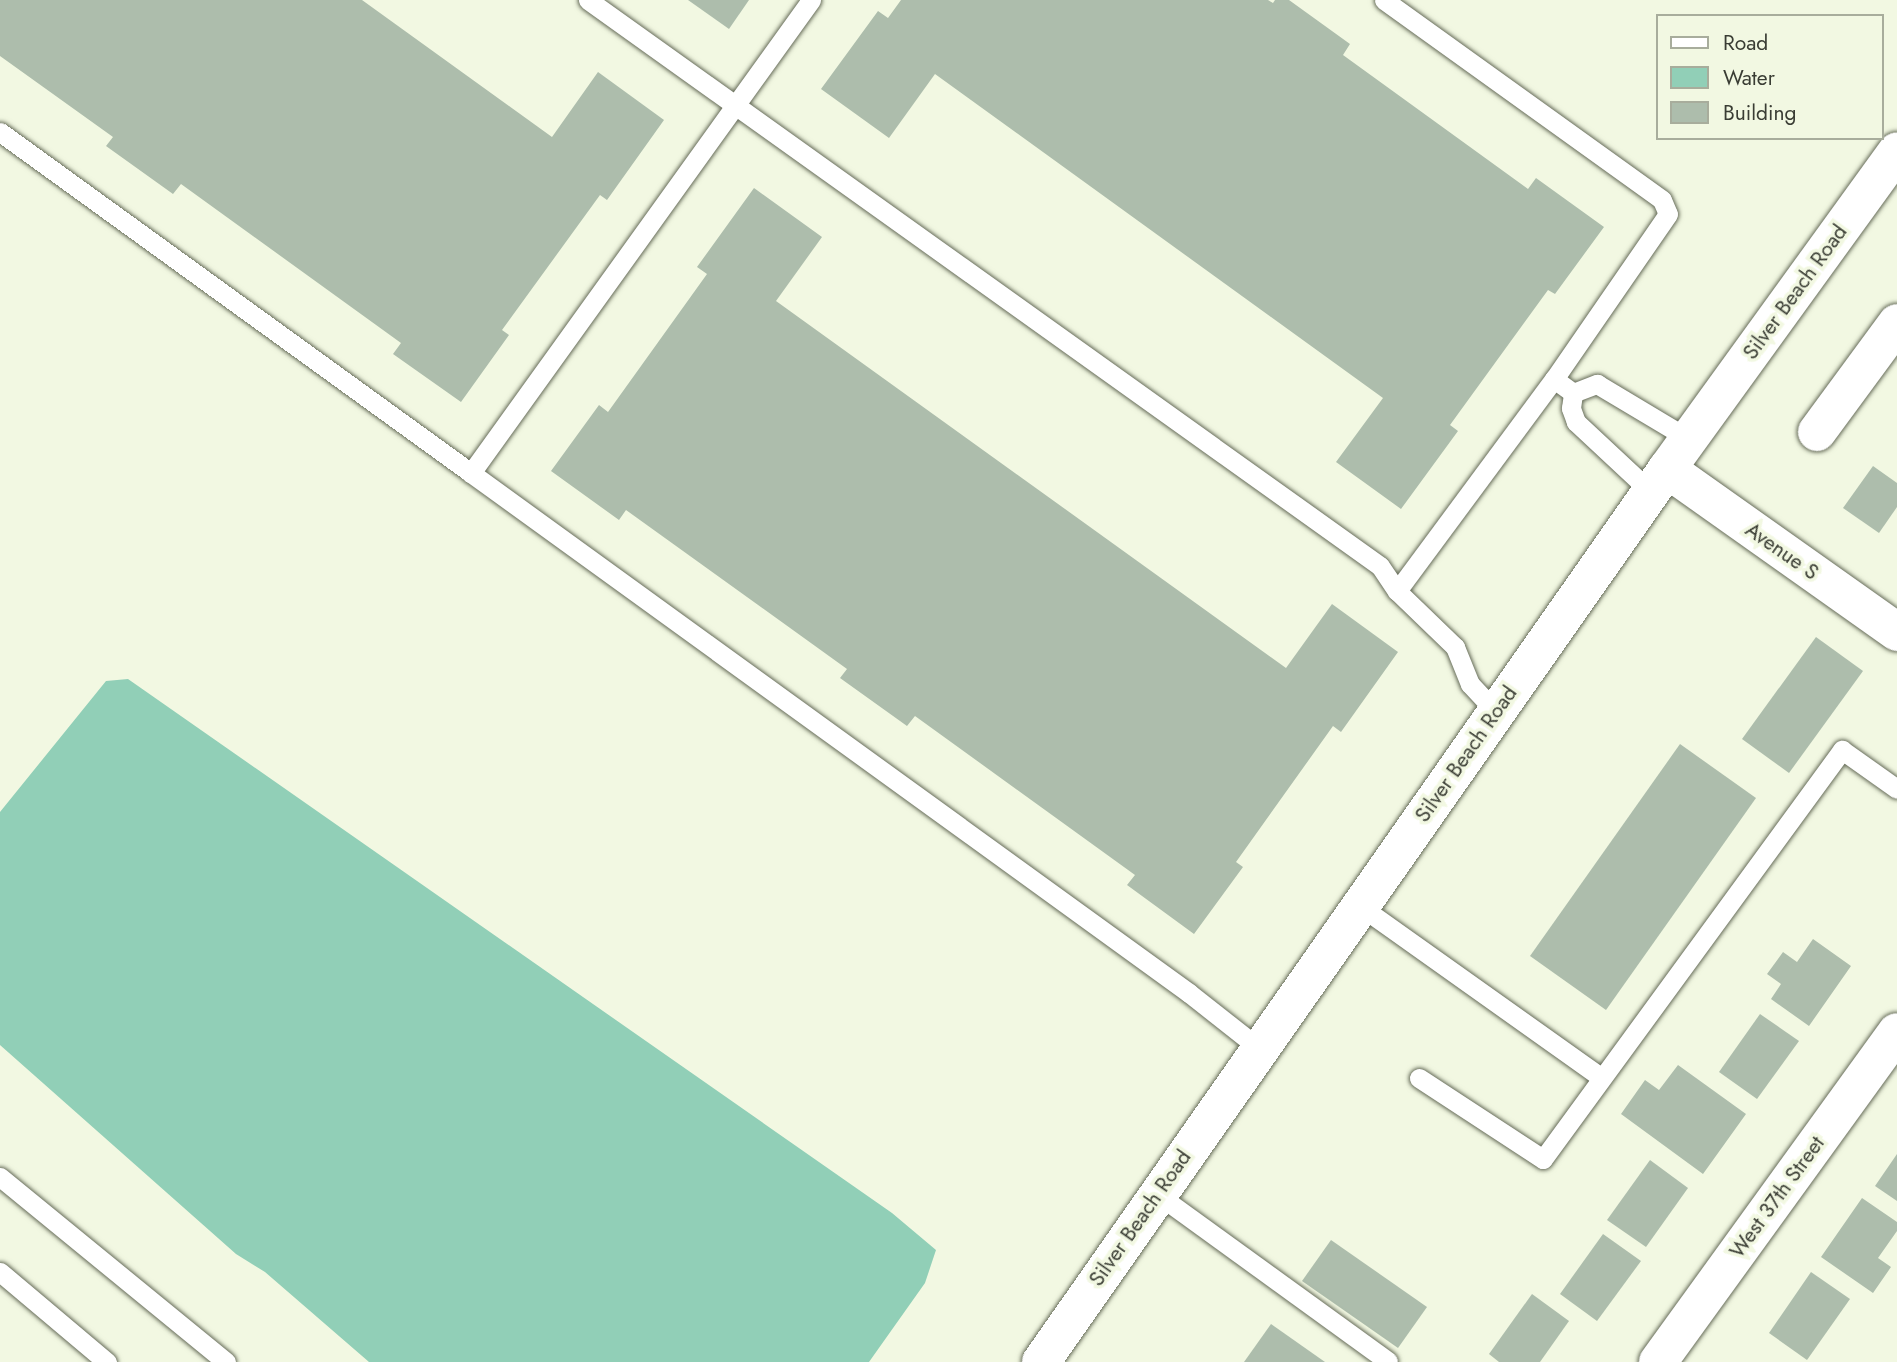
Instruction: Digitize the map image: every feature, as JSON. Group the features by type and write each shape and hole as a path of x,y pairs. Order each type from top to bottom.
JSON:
{"street":[{"name":"Silver Beach Road","path":"1041,1362 1659,481 1897,151"},
{"path":"1817,432 1897,323"},
{"name":"Avenue S","path":"1659,481 1897,632"},
{"name":"West 37th Street","path":"1658,1362 1897,1031"}],"lane":[{"path":"588,0 1380,566 1397,590 1455,647 1470,684 1496,712"},
{"path":"471,473 811,0"},
{"path":"1384,0 1662,200 1668,214 1554,379 1397,590"},
{"path":"0,132 1189,993 1259,1048"},
{"path":"1554,379 1573,393"},
{"path":"1573,393 1597,384 1689,439"},
{"path":"1573,393 1571,408 1576,422 1659,481"},
{"path":"1419,1078 1543,1158 1842,750 1897,789"},
{"path":"1360,906 1601,1077"},
{"path":"0,1177 226,1362"},
{"path":"1157,1194 1388,1361"},
{"path":"0,1272 107,1362"}],"water":[{"path":"128,679 892,1213 936,1250 925,1283 869,1362 369,1362 265,1272 236,1254 0,1045 0,812 106,681"}],"building":[{"path":"0,0 362,0 552,137 598,72 664,120 607,200 600,195 502,330 509,335 461,402 393,354 401,343 181,184 173,194 106,146 113,137 0,56"},
{"path":"688,0 749,0 729,29"},
{"path":"901,0 1268,0 1273,3 1275,0 1289,0 1350,44 1343,55 1528,189 1536,178 1604,227 1555,294 1548,290 1450,425 1458,431 1401,509 1336,462 1383,398 935,74 889,138 821,89 878,11 888,18"},
{"path":"754,188 822,237 776,301 1286,668 1332,604 1398,652 1341,732 1333,726 1236,862 1243,867 1194,934 1127,885 1135,875 915,716 907,726 840,678 847,669 626,510 619,520 551,471 599,405 608,412 707,274 697,267"},
{"path":"1873,466 1897,483 1897,507 1879,533 1843,508"},
{"path":"1816,637 1863,671 1789,773 1742,739"},
{"path":"1680,744 1756,798 1606,1010 1530,956"},
{"path":"1813,939 1851,966 1809,1026 1771,999 1781,984 1767,974 1783,952 1797,962"},
{"path":"1760,1014 1799,1041 1757,1099 1719,1072"},
{"path":"1678,1065 1746,1114 1703,1174 1621,1114 1645,1080 1659,1090"},
{"path":"1897,1154 1897,1201 1875,1186"},
{"path":"1650,1160 1688,1188 1646,1247 1607,1220"},
{"path":"1862,1198 1897,1222 1897,1231 1878,1258 1891,1267 1873,1293 1821,1257"},
{"path":"1603,1234 1641,1261 1597,1321 1560,1294"},
{"path":"1331,1240 1427,1307 1398,1348 1302,1281"},
{"path":"1811,1272 1850,1299 1807,1360 1769,1333"},
{"path":"1532,1294 1569,1321 1540,1362 1499,1362 1489,1354"},
{"path":"1271,1324 1325,1362 1244,1362"}]}
